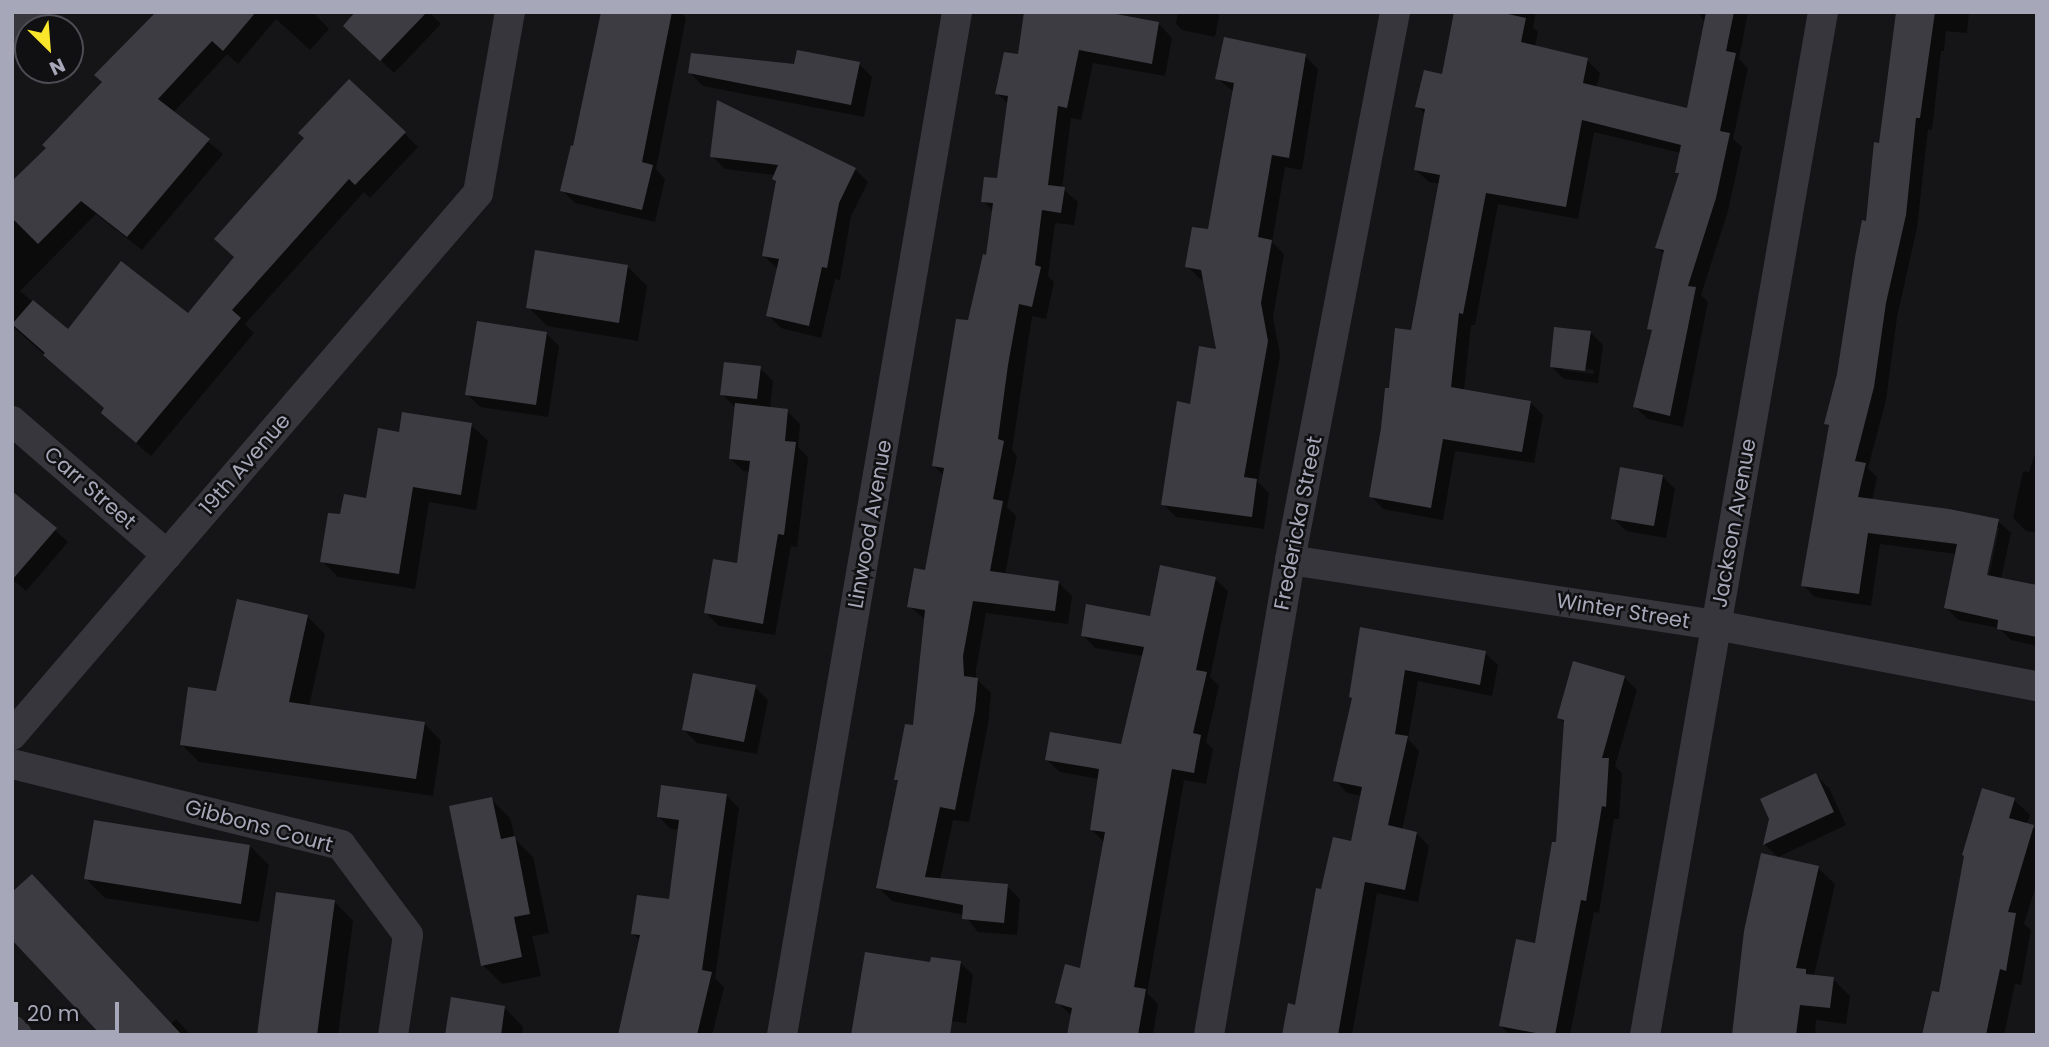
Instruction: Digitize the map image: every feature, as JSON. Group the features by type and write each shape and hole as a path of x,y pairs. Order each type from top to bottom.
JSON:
{"street":[{"path":"12,37 34,12"},
{"name":"19th Avenue","path":"12,735 478,194 510,12"},
{"name":"Linwood Avenue","path":"782,1035 957,12"},
{"name":"Fredericka Street","path":"1209,1035 1290,560 1395,12"},
{"name":"Jackson Avenue","path":"1646,1035 1823,12"},
{"name":"Carr Street","path":"12,421 167,555"},
{"name":"Winter Street","path":"1290,560 1717,625 2037,686"},
{"name":"Gibbons Court","path":"12,764 341,845 408,935 393,1035"},
{"path":"12,1030 17,1035"}],"building":[{"path":"156,12 256,12 223,51 212,41 158,99 210,139 127,237 81,201 38,244 12,218 12,181 46,148 42,145 102,82 94,75"},
{"path":"355,12 427,12 380,61 343,26"},
{"path":"601,12 672,12 642,162 653,165 642,210 560,191 571,145 573,146"},
{"path":"1024,12 1105,12 1159,22 1152,64 1079,50 1067,108 1058,106 1048,185 1065,187 1061,213 1042,210 1035,265 1041,267 1032,307 1019,304 1008,365 998,439 1004,441 993,499 1003,501 990,571 1059,581 1055,611 973,601 963,656 964,676 978,678 975,710 955,810 940,807 925,877 1008,884 1004,923 962,919 963,905 876,888 898,780 894,780 905,724 913,725 925,610 907,607 914,568 925,570 944,468 932,466 956,319 968,320 983,254 986,255 993,203 981,202 984,177 997,178 1008,96 995,94 1004,52 1018,54"},
{"path":"1454,12 1499,12 1526,18 1521,42 1588,58 1583,83 1687,108 1706,12 1734,12 1726,51 1736,53 1720,131 1730,133 1716,198 1688,286 1696,287 1670,416 1633,407 1652,330 1647,329 1664,250 1655,248 1679,173 1675,173 1681,145 1582,120 1566,207 1486,193 1463,314 1459,313 1451,387 1531,401 1522,452 1443,439 1431,508 1369,497 1385,388 1389,388 1395,328 1411,330 1440,175 1414,170 1425,109 1415,107 1424,70 1442,74"},
{"path":"1896,12 1935,12 1920,118 1916,118 1906,215 1886,303 1874,387 1855,461 1866,463 1858,497 1949,509 1999,519 1987,575 2037,585 2037,637 1997,629 1998,620 1944,608 1957,544 1868,533 1859,594 1801,586 1829,425 1824,424 1837,374 1862,220 1866,221 1874,142 1879,143"},
{"path":"1224,37 1306,54 1289,158 1272,155 1258,237 1272,240 1261,303 1268,341 1244,477 1257,479 1252,517 1161,505 1177,401 1190,404 1199,346 1216,349 1201,270 1185,267 1192,227 1208,229 1234,83 1215,79"},
{"path":"797,50 860,62 851,105 688,73 691,53 794,64"},
{"path":"349,79 406,132 355,185 349,179 232,310 241,318 136,443 101,413 104,408 12,324 33,300 68,329 121,261 188,313 234,257 214,239 304,138 298,133"},
{"path":"717,100 856,168 839,203 827,268 822,267 809,326 766,316 779,259 762,256 776,181 772,179 778,165 710,157"},
{"path":"535,250 628,265 619,323 526,308"},
{"path":"477,321 547,332 536,405 465,395"},
{"path":"1554,327 1591,331 1585,371 1550,367"},
{"path":"724,362 761,366 757,399 720,395"},
{"path":"735,403 788,409 785,441 796,442 784,535 778,534 763,624 704,613 713,559 737,563 750,461 729,459"},
{"path":"402,412 472,423 461,495 413,487 399,574 320,562 328,513 340,514 344,494 366,498 378,428 399,432"},
{"path":"1620,467 1663,475 1654,526 1611,519"},
{"path":"12,491 57,528 12,580"},
{"path":"1160,565 1216,577 1196,670 1207,672 1193,733 1201,735 1194,773 1172,769 1134,987 1146,989 1138,1035 1067,1035 1072,1008 1055,1003 1065,964 1080,968 1105,832 1090,830 1099,769 1045,760 1050,732 1121,744 1144,647 1081,636 1086,604 1150,616"},
{"path":"237,599 308,615 289,702 425,722 416,779 180,745 188,687 216,691"},
{"path":"1360,627 1486,651 1480,685 1405,670 1395,734 1408,736 1388,825 1417,832 1405,890 1365,882 1338,1035 1282,1035 1288,1003 1295,1005 1316,888 1321,889 1333,837 1351,841 1362,787 1333,781 1352,698 1349,697"},
{"path":"1573,661 1625,676 1602,758 1609,758 1606,807 1602,806 1586,901 1581,900 1555,1035 1546,1035 1499,1026 1516,939 1535,943 1552,842 1556,842 1564,720 1557,718"},
{"path":"693,673 756,685 744,742 682,730"},
{"path":"1816,773 1834,812 1763,845 1769,819 1760,799"},
{"path":"661,785 727,794 702,970 712,972 697,1035 618,1035 640,935 631,934 637,895 669,899 679,820 657,817"},
{"path":"1982,788 2015,798 2009,818 2034,825 2008,912 2016,913 2006,971 2000,969 1986,1035 1922,1035 1932,991 1939,992 1964,856 1962,855"},
{"path":"492,797 501,839 515,836 530,914 514,917 522,957 481,966 449,806"},
{"path":"94,820 250,845 241,904 84,879"},
{"path":"1761,853 1819,866 1796,968 1806,969 1806,974 1834,977 1830,1008 1800,1005 1796,1035 1732,1035 1744,931"},
{"path":"32,874 182,1035 101,1035 12,940 12,892"},
{"path":"276,892 335,900 317,1035 257,1035"},
{"path":"865,952 930,962 931,957 961,961 950,1035 851,1035"},
{"path":"451,997 505,1006 501,1035 445,1035"}]}
